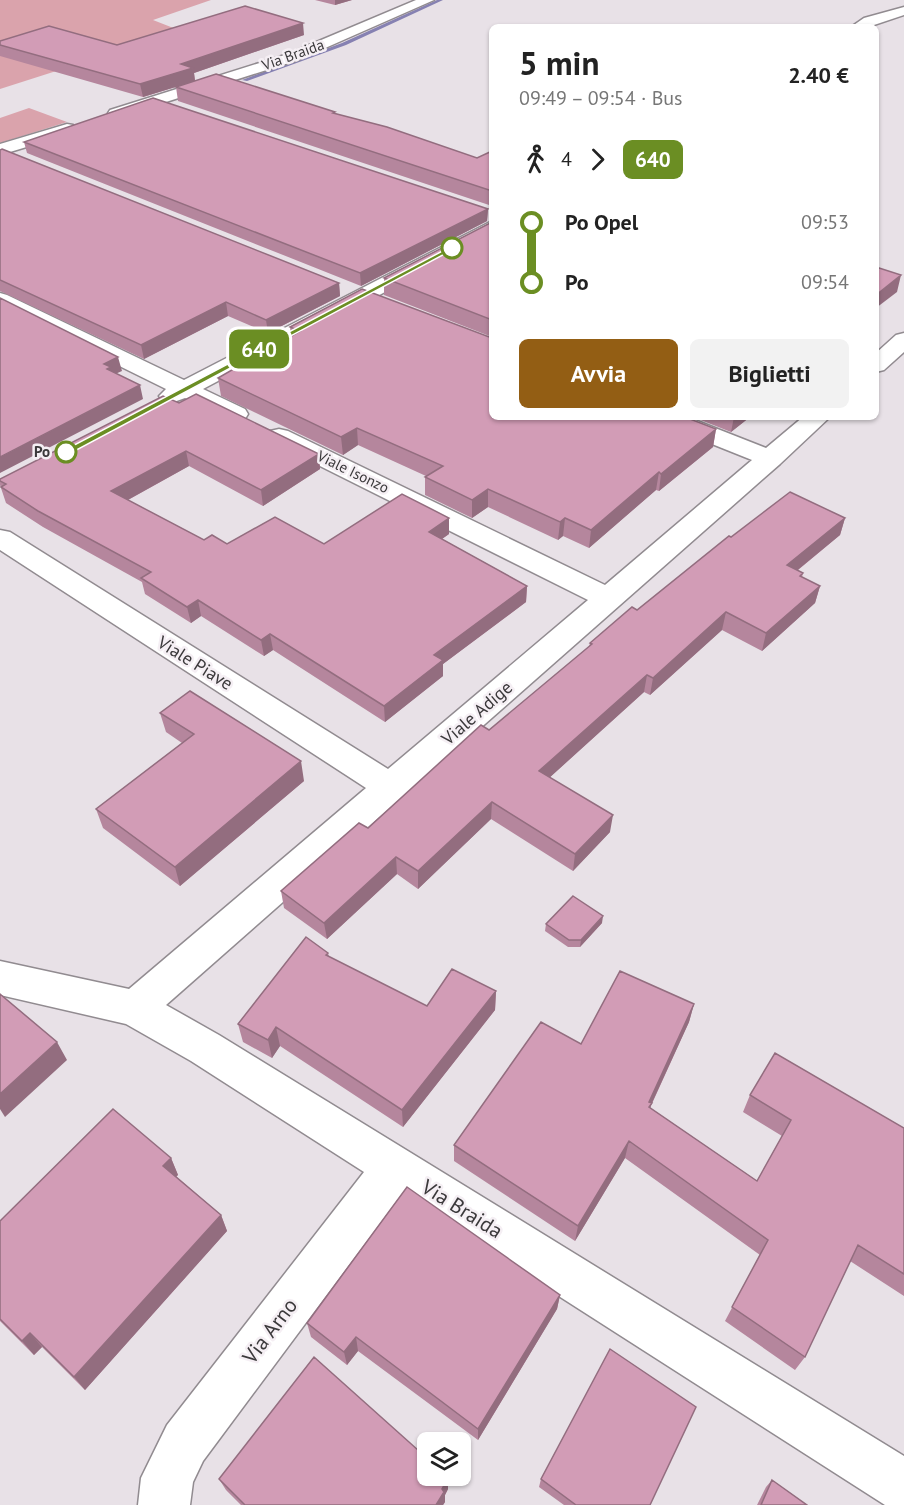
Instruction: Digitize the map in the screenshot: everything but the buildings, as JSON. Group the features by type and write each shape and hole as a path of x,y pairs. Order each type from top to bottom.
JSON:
{"street":[{"name":"Via Braida","path":"100,118 293,57 427,0"},
{"path":"864,24 904,9"},
{"path":"879,29 904,23"},
{"path":"156,101 178,108"},
{"path":"0,150 78,125"},
{"path":"0,150 22,160"},
{"path":"148,408 361,295 488,217"},
{"path":"339,286 383,303"},
{"name":"Viale Isonzo","path":"0,299 609,600"},
{"path":"879,361 891,345"},
{"path":"674,420 771,459"},
{"name":"Viale Adige","path":"135,1008 815,420"},
{"name":"Viale Piave","path":"0,538 391,787"},
{"name":"Via Braida","path":"1,980 135,1008 205,1048 904,1486"},
{"name":"Via Arno","path":"164,1505 167,1478 185,1443 395,1167"}],"shaded area":[{"path":"0,0 211,0 153,20 176,29 150,41 0,89"},
{"path":"29,108 67,122 0,143 0,118"}],"waterway":[{"path":"245,80 344,44 441,0"}],"bus line":[{"name":"640","path":"66,452 452,248"}],"place":[{"name":"Po","path":"66,452"}]}
